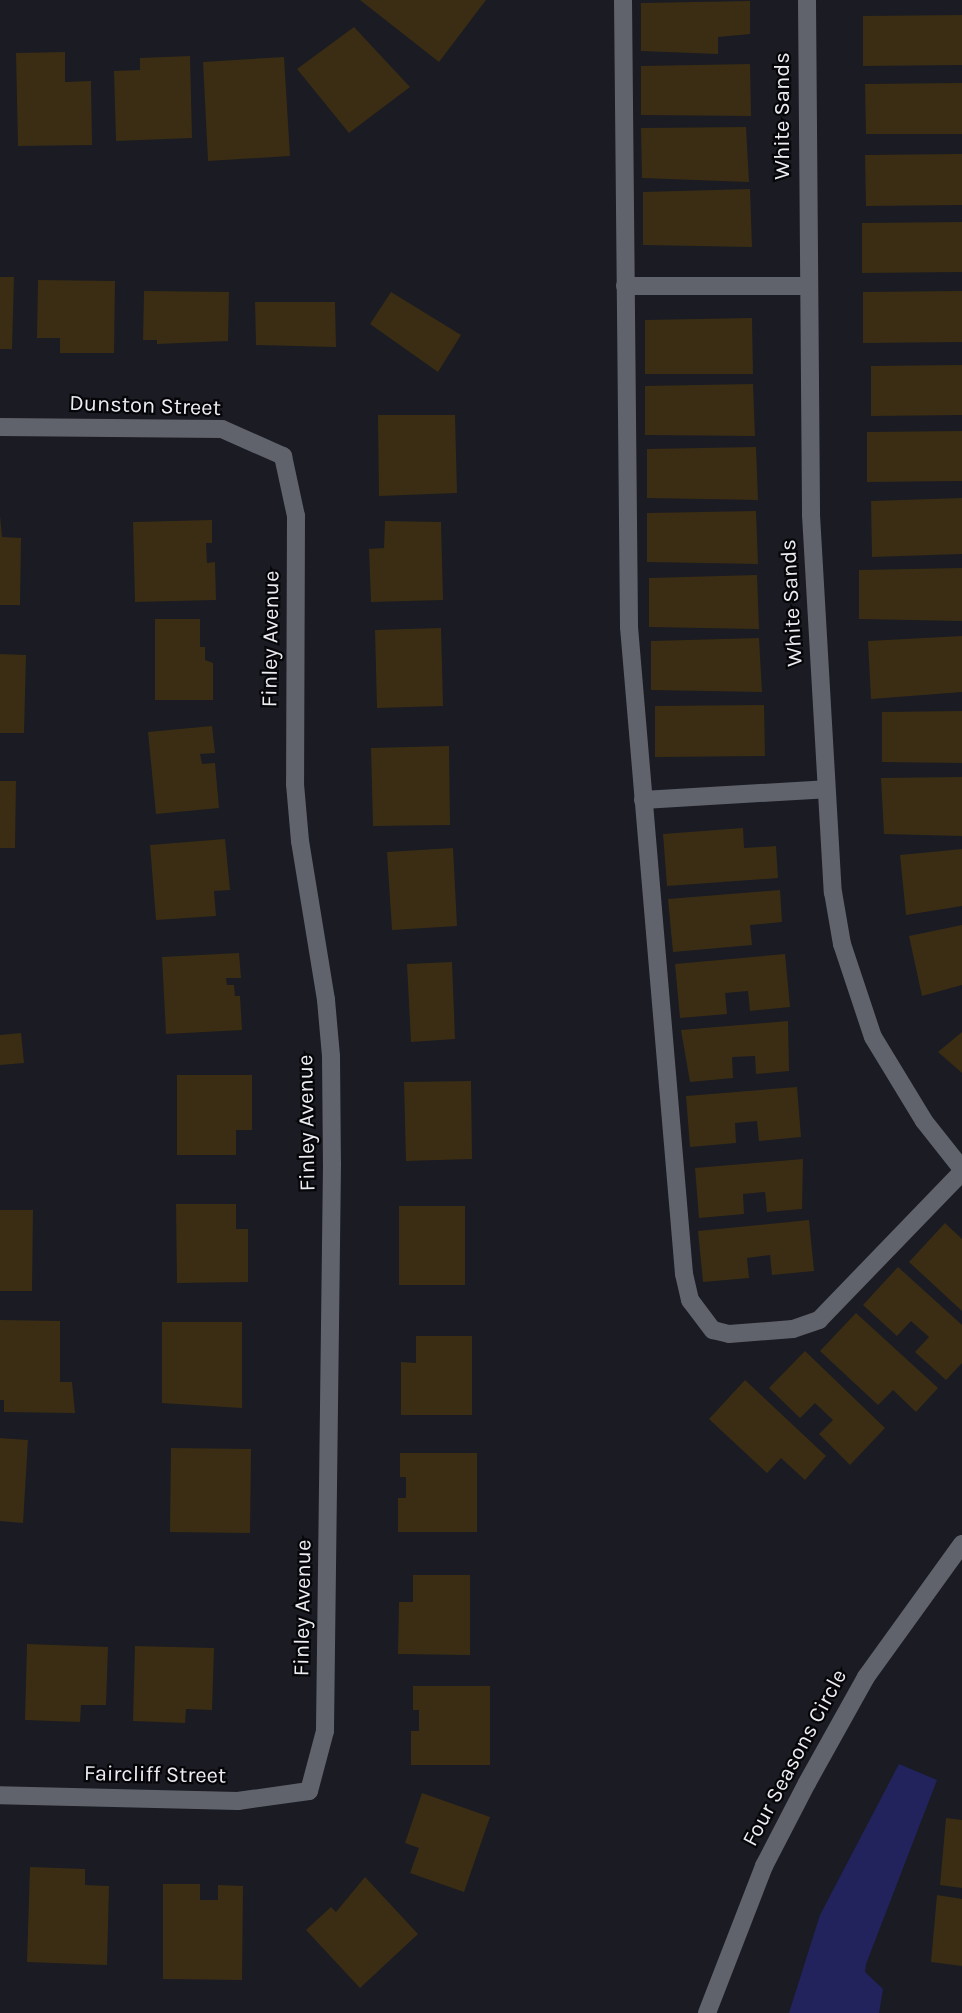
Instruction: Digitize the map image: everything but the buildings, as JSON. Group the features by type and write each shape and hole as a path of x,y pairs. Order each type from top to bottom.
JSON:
{"street":[{"path":"622,0 629,627 684,1274 690,1300 712,1330 729,1334 793,1329 819,1320 962,1171"},
{"name":"White Sands","path":"807,0 813,574 834,892 856,993 895,1077 962,1171"},
{"path":"625,286 809,286"},
{"name":"Dunston Street","path":"0,427 222,429 283,456"},
{"name":"Finley Avenue","path":"283,456 296,516 295,784 331,1056 325,1731 309,1791"},
{"path":"643,800 826,789"},
{"name":"Four Seasons Circle","path":"707,2013 764,1866 807,1783 866,1677 962,1544"},
{"name":"Faircliff Street","path":"0,1795 238,1801 309,1791"}],"shaded area":[{"path":"899,1764 937,1780 866,1964 865,1972 883,1989 879,2013 789,2013 820,1915"}]}
